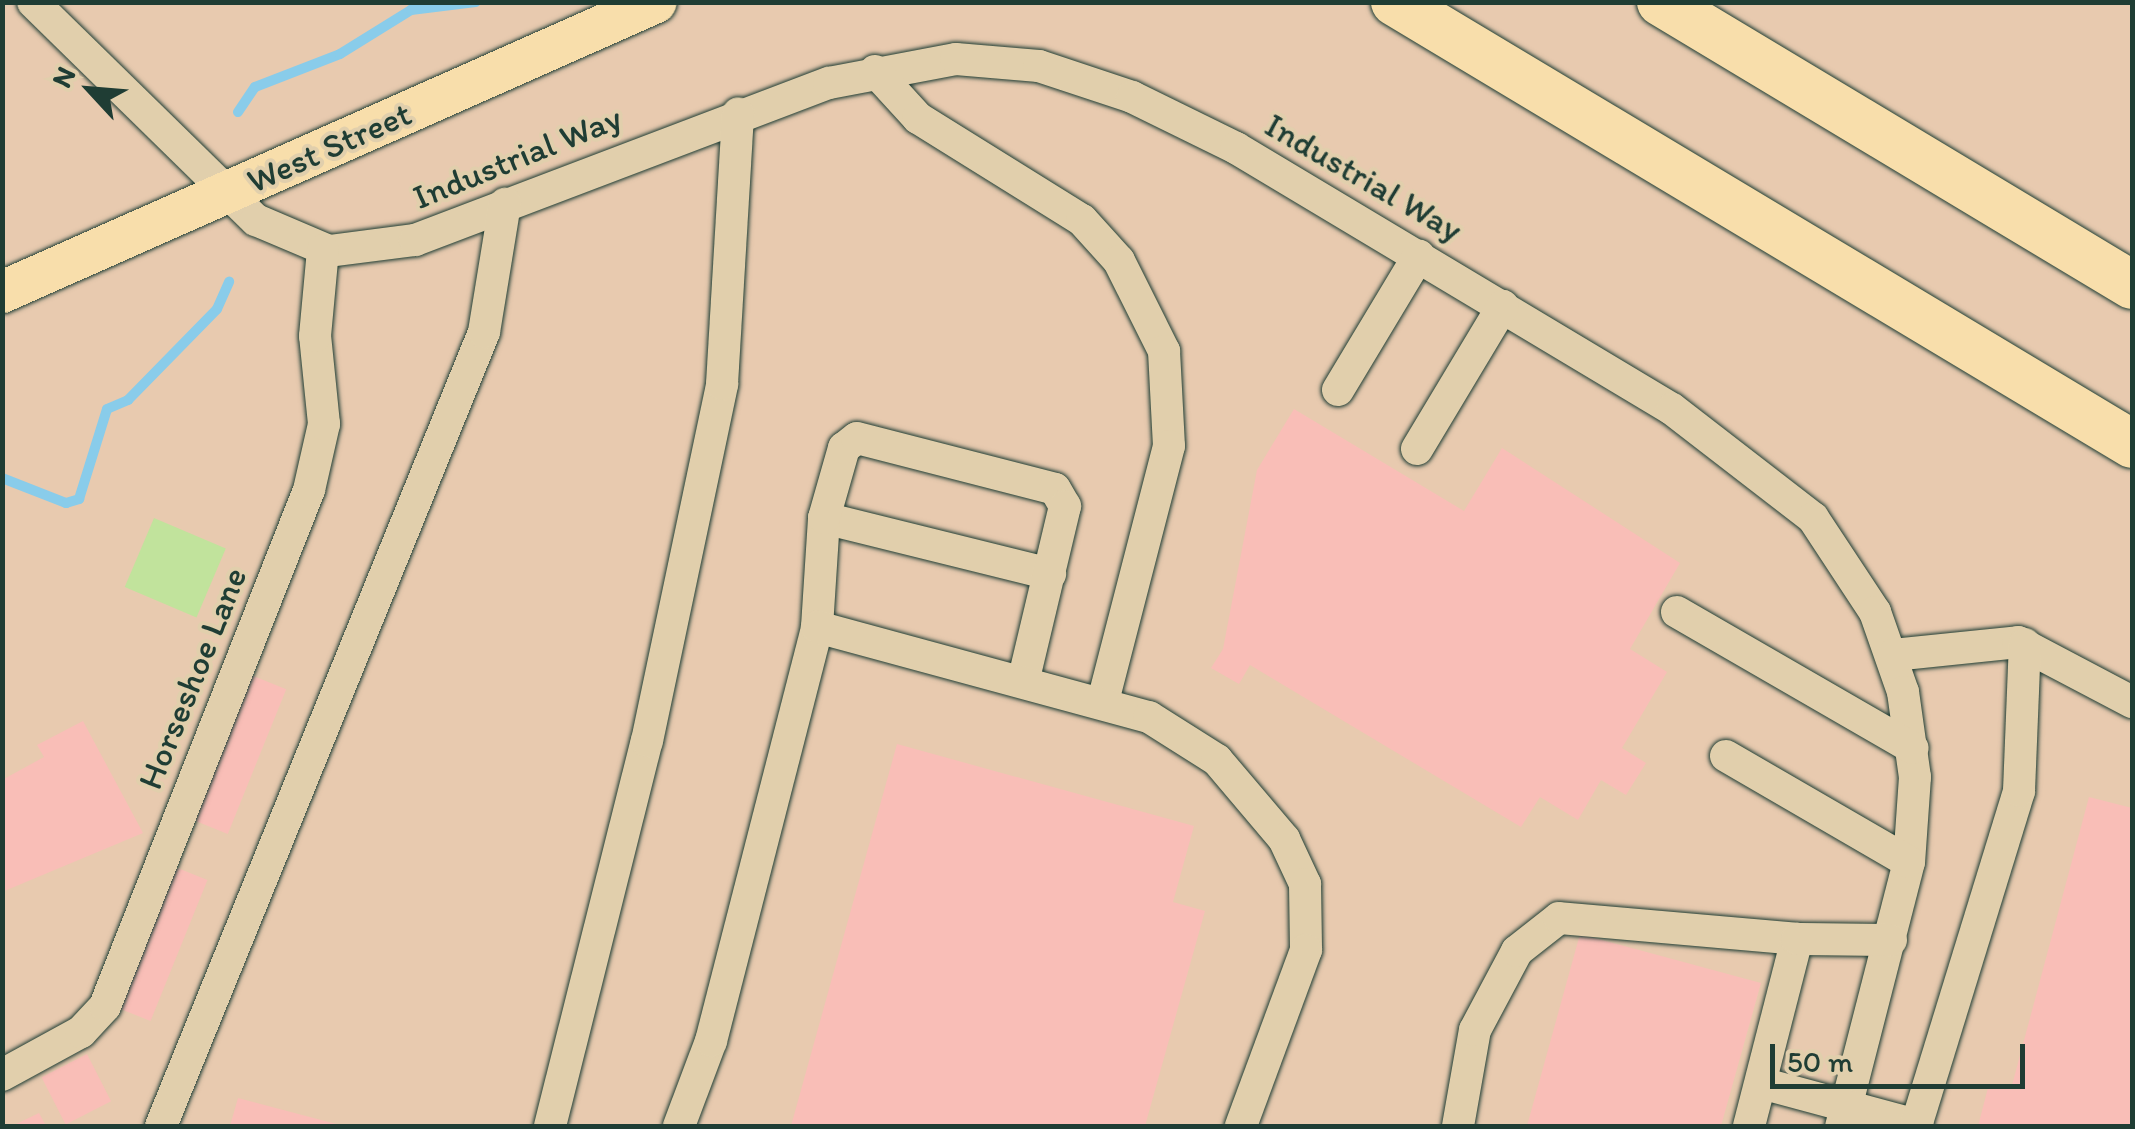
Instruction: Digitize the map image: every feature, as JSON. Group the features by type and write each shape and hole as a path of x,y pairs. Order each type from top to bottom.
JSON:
{"highway":[{"path":"1395,2 2132,444"},
{"path":"1660,2 2132,286"}],"main road":[{"name":"West Street","path":"2,292 656,2"}],"street":[{"name":"Industrial Way","path":"33,2 224,193 275,233 323,250 415,240 738,113 875,71 984,59 1092,81 1236,148 1419,254 1793,497 1847,563 1893,655 1913,748 1908,862 1843,1117"},
{"path":"875,71 918,118 1082,220 1120,260 1164,350 1169,446 1104,698"},
{"path":"550,1126 646,741 722,384 738,113"},
{"path":"161,1126 484,332 505,204"},
{"name":"Horseshoe Lane","path":"2,1074 81,1032 105,1006 309,490 324,424 314,336 323,250"},
{"path":"1338,390 1419,254"},
{"path":"1417,449 1503,306"},
{"path":"679,1126 712,1040 817,627 824,518 844,448 857,438 1055,489 1065,506 1024,678"},
{"path":"824,518 1050,574"},
{"path":"1677,612 1913,748"},
{"path":"817,627 1104,698 1217,760 1284,838 1305,884 1301,972 1241,1126"},
{"path":"1760,1083 1843,1117 1916,1126 2019,791 2025,644"},
{"path":"1893,655 2025,644 2132,702"},
{"path":"1726,756 1908,862"},
{"path":"1458,1126 1475,1030 1517,952 1559,918 1798,939 1891,940"},
{"path":"1749,1126 1798,939"}],"green space":[{"path":"154,518 226,548 196,618 125,587"}],"building":[{"path":"1294,409 1464,511 1502,448 1680,563 1630,649 1667,672 1622,748 1646,763 1626,795 1601,780 1578,820 1540,797 1521,827 1250,665 1239,684 1211,668 1223,649 1257,470"},
{"path":"251,675 286,689 228,834 193,820"},
{"path":"83,721 143,833 2,892 2,780 44,757 37,745"},
{"path":"897,744 1194,826 1173,902 1205,911 1145,1126 791,1126"},
{"path":"2089,797 2132,808 2132,1126 1978,1126 1989,1084 2011,1089"},
{"path":"175,867 207,880 151,1021 118,1008"},
{"path":"1580,934 1761,983 1721,1126 1527,1126"},
{"path":"87,1054 111,1101 66,1124 42,1077"},
{"path":"238,1098 340,1125 340,1126 230,1126"},
{"path":"39,1113 46,1126 12,1126"}],"waterway":[{"path":"238,112 255,87 340,54 411,10 476,2"},
{"path":"2,478 66,503 79,499 107,409 128,400 217,309 229,282"}]}
